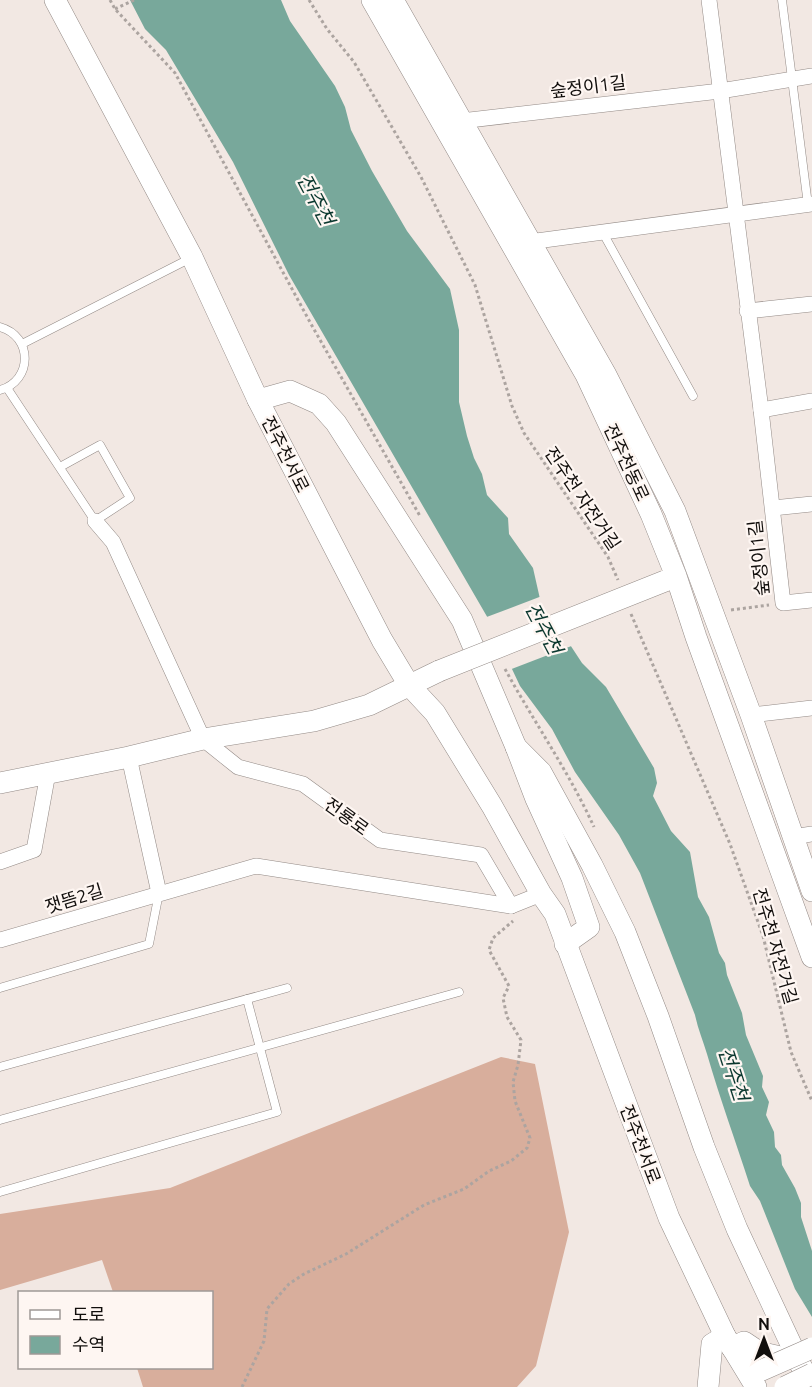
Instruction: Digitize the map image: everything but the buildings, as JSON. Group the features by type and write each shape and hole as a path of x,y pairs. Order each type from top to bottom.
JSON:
{"street":[{"name":"전주천서로","path":"55,0 192,257 258,400 382,640 409,685 435,712 492,806 541,894 555,914 669,1218 733,1342 749,1381"},
{"name":"전주천동로","path":"372,0 586,375 651,514 670,579 696,637 812,957"},
{"name":"숲정이1길","path":"709,0 783,603"},
{"name":"전주천동로","path":"397,1 461,121 606,375 675,511 751,715 802,836 812,891"},
{"name":"숲정이1길","path":"461,121 720,91 810,77"},
{"path":"529,242 810,205"},
{"path":"747,311 812,304"},
{"path":"258,400 290,391 319,404 336,423 462,620 536,799 572,878 590,927 565,944"},
{"path":"761,410 812,401"},
{"name":"숲정이1길","path":"773,508 812,504"},
{"path":"95,521 113,542 204,739"},
{"path":"0,783 129,758 204,739 314,721 369,705 439,671 696,568"},
{"path":"783,603 812,600"},
{"path":"751,715 812,708"},
{"name":"전룡로","path":"204,739 238,767 303,784 380,840 481,855 513,911"},
{"path":"516,747 541,771 625,932 658,1016 704,1147 737,1229 811,1387"},
{"path":"129,758 159,893 256,866 513,911 541,894"},
{"path":"0,862 34,850 48,773"},
{"name":"잿뜸2길","path":"0,940 159,893"},
{"path":"708,1387 712,1344 733,1342 759,1352 789,1359"},
{"path":"749,1381 812,1348"},
{"path":"785,1387 812,1374"}],"lane":[{"path":"782,0 810,205"},
{"path":"603,233 693,396"},
{"path":"22,344 192,257"},
{"path":"0,327 16,335 22,344 25,365 15,382 3,389 60,467 95,521 130,498 100,445 60,467"},
{"path":"0,988 149,944 159,893"},
{"path":"0,1067 287,988"},
{"path":"0,1120 459,992"},
{"path":"0,1192 277,1112 247,999"}],"path":[{"path":"116,9 134,0"},
{"name":"전주천 자전거길","path":"309,0 327,28 354,62 421,177 475,285 512,406 524,433 608,557 621,589"},
{"path":"729,610 783,603"},
{"name":"전주천 자전거길","path":"629,610 730,844 763,936 791,1052 812,1101"},
{"path":"242,1387 264,1341 267,1309 289,1284 304,1274 346,1254 424,1205 464,1189 489,1171 511,1161 527,1148 530,1138 515,1101 513,1082 521,1040 507,1017 503,998 509,986 489,950 493,938 513,911"}],"shaded area":[{"path":"501,1057 535,1064 569,1232 536,1366 517,1387 143,1387 137,1369 213,1369 213,1291 113,1291 102,1260 0,1290 0,1214 170,1188"}],"water":[{"name":"전주천","path":"130,0 281,0 290,21 335,86 345,107 351,130 407,231 450,289 459,330 459,402 467,436 482,474 487,495 508,518 509,534 533,568 540,599 582,663 606,687 654,768 657,783 653,796 671,831 690,852 698,897 709,917 719,953 725,963 727,975 742,1013 746,1035 763,1076 762,1087 769,1102 766,1115 774,1132 775,1147 781,1155 782,1165 801,1203 801,1217 812,1251 812,1317 795,1289 760,1201 750,1186 695,1015 640,873 619,835 575,772 552,729 520,686 489,620 289,275 233,162 166,50 145,29"}],"pier":[{"path":"542,596 574,645 509,670 484,618"}]}
